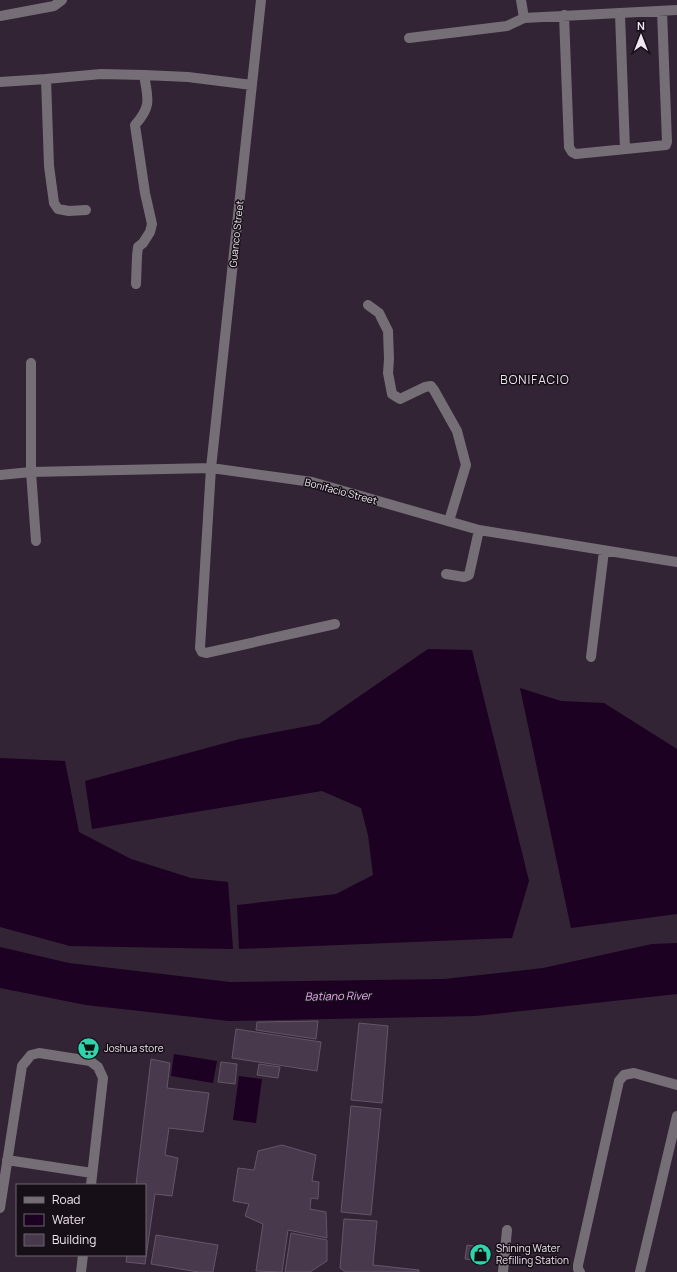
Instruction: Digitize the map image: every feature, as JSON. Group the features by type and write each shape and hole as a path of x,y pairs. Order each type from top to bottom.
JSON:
{"street":[{"path":"0,16 54,6 62,0"},
{"name":"Guanco Street","path":"261,0 211,468 200,648 202,652 206,653 335,624"},
{"path":"522,0 524,18"},
{"path":"409,38 506,26 524,18 677,10"},
{"path":"564,16 570,147 572,152 576,154 663,146 666,144 662,11"},
{"path":"620,14 625,149"},
{"path":"0,82 101,74 188,77 252,85"},
{"path":"136,284 138,247 143,243 150,232 152,224 145,193 135,125 144,115 149,101 144,75"},
{"path":"46,79 49,166 54,203 58,209 69,211 86,210"},
{"path":"368,305 379,313 388,331 388,373 392,394 400,399 430,386 434,390 456,431 466,464 449,521"},
{"path":"31,363 31,472 36,541"},
{"name":"Bonifacio Street","path":"0,475 31,472 211,468 312,482 479,530 677,562"},
{"path":"446,574 464,577 469,575 479,530"},
{"path":"591,657 604,551"},
{"path":"0,1208 22,1066 30,1055 39,1053 90,1061 98,1067 103,1078 91,1184"},
{"path":"580,1272 578,1265 619,1081 624,1075 634,1073 677,1085"},
{"path":"640,1272 674,1139 677,1116"},
{"path":"8,1160 92,1173"},
{"path":"503,1272 507,1230"},
{"path":"81,1272 83,1256"}],"water":[{"path":"428,649 472,650 529,881 512,938 239,949 237,905 336,894 373,875 368,835 361,808 322,791 92,829 85,781 240,739 319,724"},
{"path":"520,688 561,701 604,703 677,749 677,914 571,928"},
{"path":"0,758 65,761 79,832 131,859 191,878 228,882 233,949 70,946 0,927"},
{"name":"Batiano River","path":"677,943 677,994 476,1016 229,1021 86,1005 0,988 0,947 69,963 230,982 444,979 543,968 652,944"},
{"path":"174,1054 217,1061 213,1083 171,1076"},
{"path":"239,1076 262,1079 256,1123 233,1120"}],"building":[{"path":"318,1021 316,1039 256,1030 257,1022"},
{"path":"359,1023 388,1026 382,1103 351,1100"},
{"path":"236,1029 321,1042 317,1071 232,1058"},
{"path":"151,1059 170,1063 167,1088 209,1093 203,1132 169,1128 165,1155 178,1158 172,1196 155,1194 145,1264 126,1262 127,1256 146,1256 146,1184 136,1184"},
{"path":"221,1062 237,1064 235,1084 218,1082"},
{"path":"259,1064 280,1067 278,1078 257,1075"},
{"path":"351,1106 381,1109 371,1215 341,1212"},
{"path":"282,1145 316,1155 312,1181 319,1182 318,1199 311,1198 310,1209 326,1212 327,1238 288,1230 282,1272 256,1271 263,1224 245,1216 249,1204 233,1201 238,1168 254,1170 258,1151"},
{"path":"344,1219 377,1221 373,1265 419,1270 419,1272 345,1272 340,1268"},
{"path":"291,1233 327,1240 327,1261 310,1272 285,1272"},
{"path":"156,1235 218,1245 213,1272 198,1272 151,1264"},
{"path":"467,1245 487,1248 485,1262 465,1259"}],"place":[{"name":"Joshua store","path":"88,1048"},
{"name":"Shining Water Refilling Station","path":"480,1254"}],"district":[{"name":"BONIFACIO","path":"535,380"}]}
